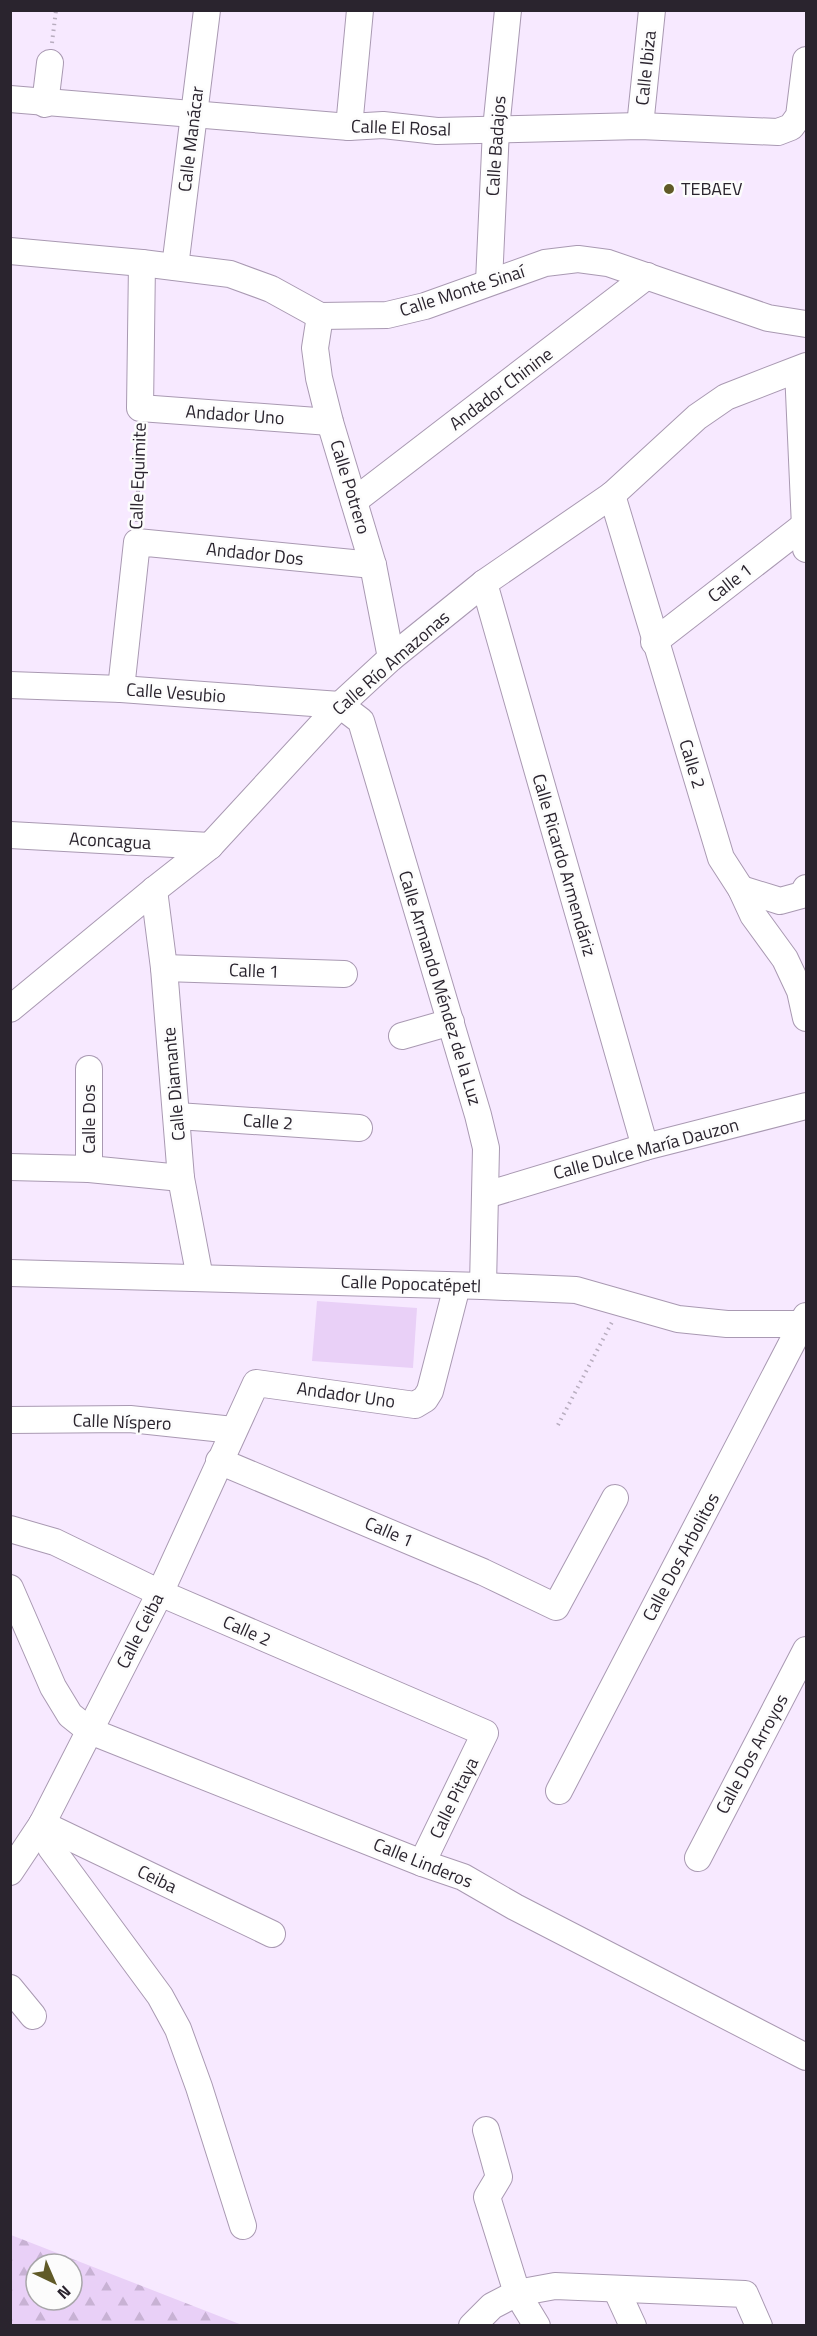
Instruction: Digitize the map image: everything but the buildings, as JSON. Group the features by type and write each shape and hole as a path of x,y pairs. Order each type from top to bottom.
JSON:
{"street":[{"name":"Calle Manácar","path":"175,267 207,10"},
{"path":"349,127 360,10"},
{"name":"Calle Badajos","path":"489,282 496,129 508,10"},
{"name":"Calle Ibiza","path":"640,126 652,10"},
{"name":"Calle El Rosal","path":"10,99 45,104 349,127 383,124 437,131 640,126 777,132 791,127 799,116 807,60"},
{"path":"45,104 50,63"},
{"name":"Calle Monte Sinaí","path":"10,251 230,274 271,289 320,316 387,315 425,306 545,263 578,259 608,263 768,318 807,324"},
{"name":"Calle Equimite","path":"140,408 142,263"},
{"name":"Andador Chinine","path":"354,501 647,276"},
{"name":"Calle Potrero","path":"320,316 315,348 320,378 330,422 373,565 391,658"},
{"path":"802,368 807,549"},
{"name":"Calle Río Amazonas","path":"10,1010 210,846 340,705 391,658 484,583 612,495 697,417 726,397 802,368"},
{"name":"Andador Uno","path":"140,408 330,422"},
{"name":"Calle 2","path":"612,495 654,642 721,858 741,889 753,915 785,959 800,991 807,1018"},
{"name":"Calle 1","path":"654,642 806,524"},
{"name":"Calle Equimite","path":"121,689 137,542"},
{"name":"Andador Dos","path":"137,542 373,565"},
{"name":"Calle Ricardo Armendáriz","path":"484,583 645,1147"},
{"name":"Calle Vesubio","path":"10,685 121,689 340,705"},
{"name":"Calle Armando Méndez de la Luz","path":"340,705 361,720 486,1148 483,1286"},
{"name":"Aconcagua","path":"10,835 210,846"},
{"path":"741,889 780,901 802,895 807,888"},
{"name":"Calle Diamante","path":"154,890 164,968 181,1178 200,1278"},
{"name":"Calle 1","path":"164,968 344,974"},
{"path":"402,1036 450,1022"},
{"name":"Calle Dos","path":"89,1069 89,1169"},
{"path":"807,1092 807,1114"},
{"name":"Calle Dulce María Dauzon","path":"486,1195 645,1147 806,1106"},
{"name":"Calle 2","path":"177,1116 359,1128"},
{"path":"10,1167 89,1169 181,1178"},
{"name":"Calle Popocatépetl","path":"10,1273 576,1290 678,1319 727,1324 805,1321"},
{"name":"Andador Uno","path":"256,1383 415,1405 425,1399 430,1391 458,1286"},
{"name":"Calle Dos Arbolitos","path":"559,1791 805,1321"},
{"name":"Calle Ceiba","path":"10,1872 42,1824 160,1593 256,1383"},
{"name":"Calle Níspero","path":"10,1420 130,1419 233,1430"},
{"name":"Calle 1","path":"219,1461 483,1572 556,1607 615,1498"},
{"name":"Calle 2","path":"10,1529 20,1530 55,1542 160,1593 485,1733"},
{"path":"10,1588 53,1687 70,1714 90,1731"},
{"name":"Calle Dos Arroyos","path":"698,1858 807,1650"},
{"name":"Calle Linderos","path":"90,1731 422,1863 463,1877 515,1907 807,2057"},
{"name":"Calle Pitaya","path":"422,1863 485,1733"},
{"path":"42,1824 51,1848 160,1996 178,2030 200,2087 243,2226"},
{"name":"Ceiba","path":"42,1824 272,1935"},
{"path":"10,1988 33,2016"},
{"path":"486,2130 499,2177 487,2197 517,2293 537,2325"},
{"path":"472,2325 492,2306 517,2293 555,2286 745,2294 759,2325"},
{"path":"616,2289 633,2325"}],"path":[{"path":"50,63 56,10"},
{"name":"Calle Equimite","path":"137,542 140,408"},
{"path":"558,1425 621,1302"}],"green space":[{"path":"317,1301 417,1308 413,1368 312,1361"},
{"path":"11,2235 55,2252 24,2252 24,2312 84,2312 84,2263 242,2325 11,2325"}],"place":[{"name":"TEBAEV","path":"669,189"}]}
